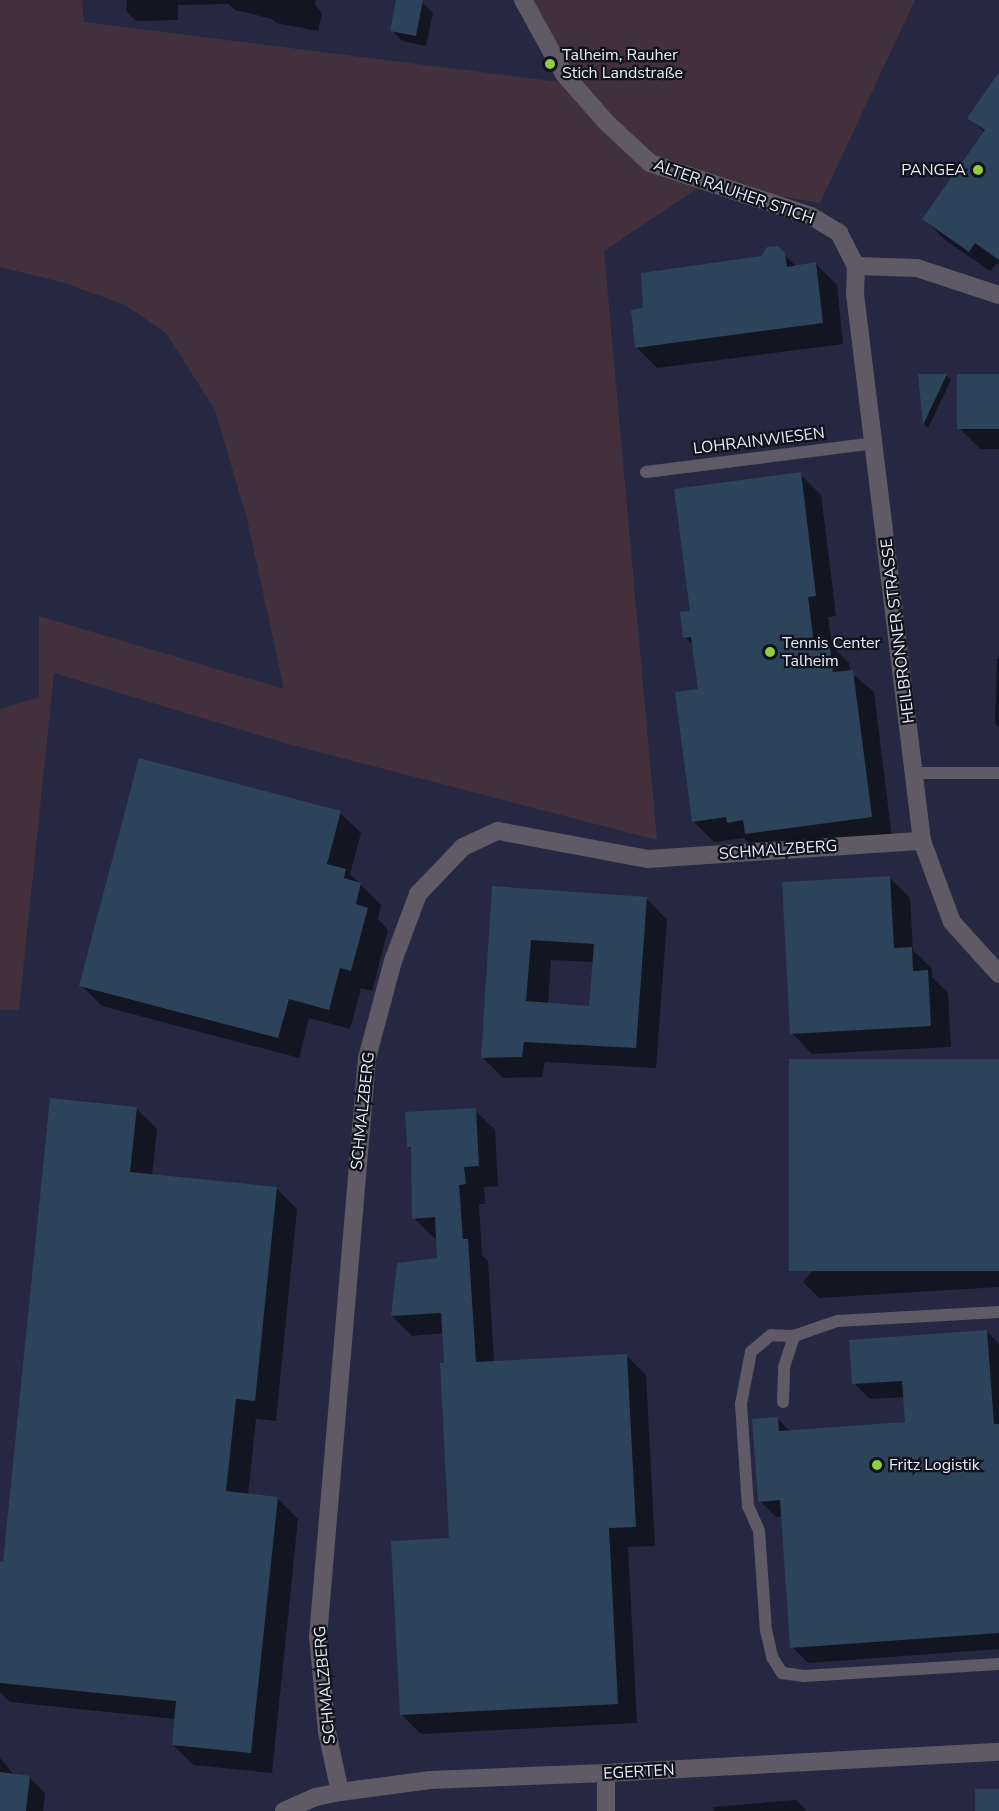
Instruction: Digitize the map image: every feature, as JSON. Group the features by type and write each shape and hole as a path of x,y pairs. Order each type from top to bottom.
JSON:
{"street":[{"name":"ALTER RAUHER STICH","path":"523,0 564,74 606,122 650,163 811,216 839,233 856,266"},
{"path":"856,266 917,268 999,295"},
{"name":"HEILBRONNER STRASSE","path":"856,266 855,294 922,841 952,922 999,974"},
{"name":"SCHMALZBERG","path":"340,1792 327,1732 318,1637 365,1081 367,1058 393,961 418,894 463,848 498,831 648,859 922,841"},
{"name":"EGERTEN","path":"284,1811 316,1797 430,1780 999,1752"},
{"path":"606,1773 606,1811"}],"lane":[{"name":"LOHRAINWIESEN","path":"646,472 875,443"},
{"path":"914,773 999,773"},
{"path":"999,1312 837,1321 794,1336 771,1335 751,1352 741,1404 748,1506 759,1531 766,1630 772,1657 782,1673 804,1676 999,1664"},
{"path":"783,1402 784,1367 794,1336"}],"shaded area":[{"path":"0,0 82,0 84,22 567,83 647,166 704,184 604,251 657,840 288,744 54,673 19,1010 0,1010 0,709 39,697 39,616 284,689 247,519 215,410 166,333 125,305 65,283 0,267"},
{"path":"528,0 915,0 820,203 748,191 652,160 570,76"}],"building":[{"path":"396,0 423,0 416,36 390,31"},
{"name":"PANGEA","path":"999,72 999,260 975,243 969,252 922,219 985,130 967,118"},
{"path":"778,246 785,253 787,267 816,262 823,323 635,348 631,310 643,308 641,273 761,256 767,247"},
{"path":"918,374 947,374 923,425"},
{"path":"957,374 999,374 999,429 957,429"},
{"name":"Tennis Center Talheim","path":"801,472 816,596 808,597 814,643 829,641 833,672 853,670 872,817 745,834 743,820 727,823 726,817 692,822 675,692 698,689 691,637 683,638 680,612 690,611 674,489"},
{"path":"139,758 341,811 327,864 346,869 344,878 361,883 356,904 368,908 351,971 340,968 329,1010 289,999 278,1038 79,986"},
{"path":"890,876 894,948 912,947 913,971 928,970 931,1026 790,1034 782,882"},
{"path":"492,886 647,897 636,1048 524,1042 522,1057 481,1058","holes":["531,940 594,944 589,1006 526,1001"]},
{"path":"789,1059 999,1059 999,1271 789,1271"},
{"path":"50,1098 137,1107 130,1172 277,1187 255,1401 236,1399 226,1491 278,1497 251,1753 172,1745 176,1701 0,1683 0,1561 3,1562"},
{"path":"476,1108 479,1166 464,1167 466,1184 459,1185 463,1239 468,1239 476,1362 627,1354 636,1527 609,1528 618,1704 400,1715 391,1541 449,1538 440,1363 444,1363 441,1313 391,1316 397,1263 437,1258 435,1217 412,1219 411,1147 407,1147 405,1112"},
{"name":"Fritz Logistik","path":"987,1330 994,1424 999,1424 999,1633 790,1648 780,1500 758,1502 752,1419 778,1417 779,1431 905,1422 902,1381 852,1384 849,1340"},
{"path":"0,1772 30,1776 26,1811 0,1811"},
{"path":"975,1789 999,1789 999,1811 975,1811"}],"place":[{"name":"Talheim, Rauher Stich Landstraße","path":"550,64"},
{"name":"PANGEA","path":"978,170"},
{"name":"Tennis Center Talheim","path":"770,652"},
{"name":"Fritz Logistik","path":"877,1465"}]}
